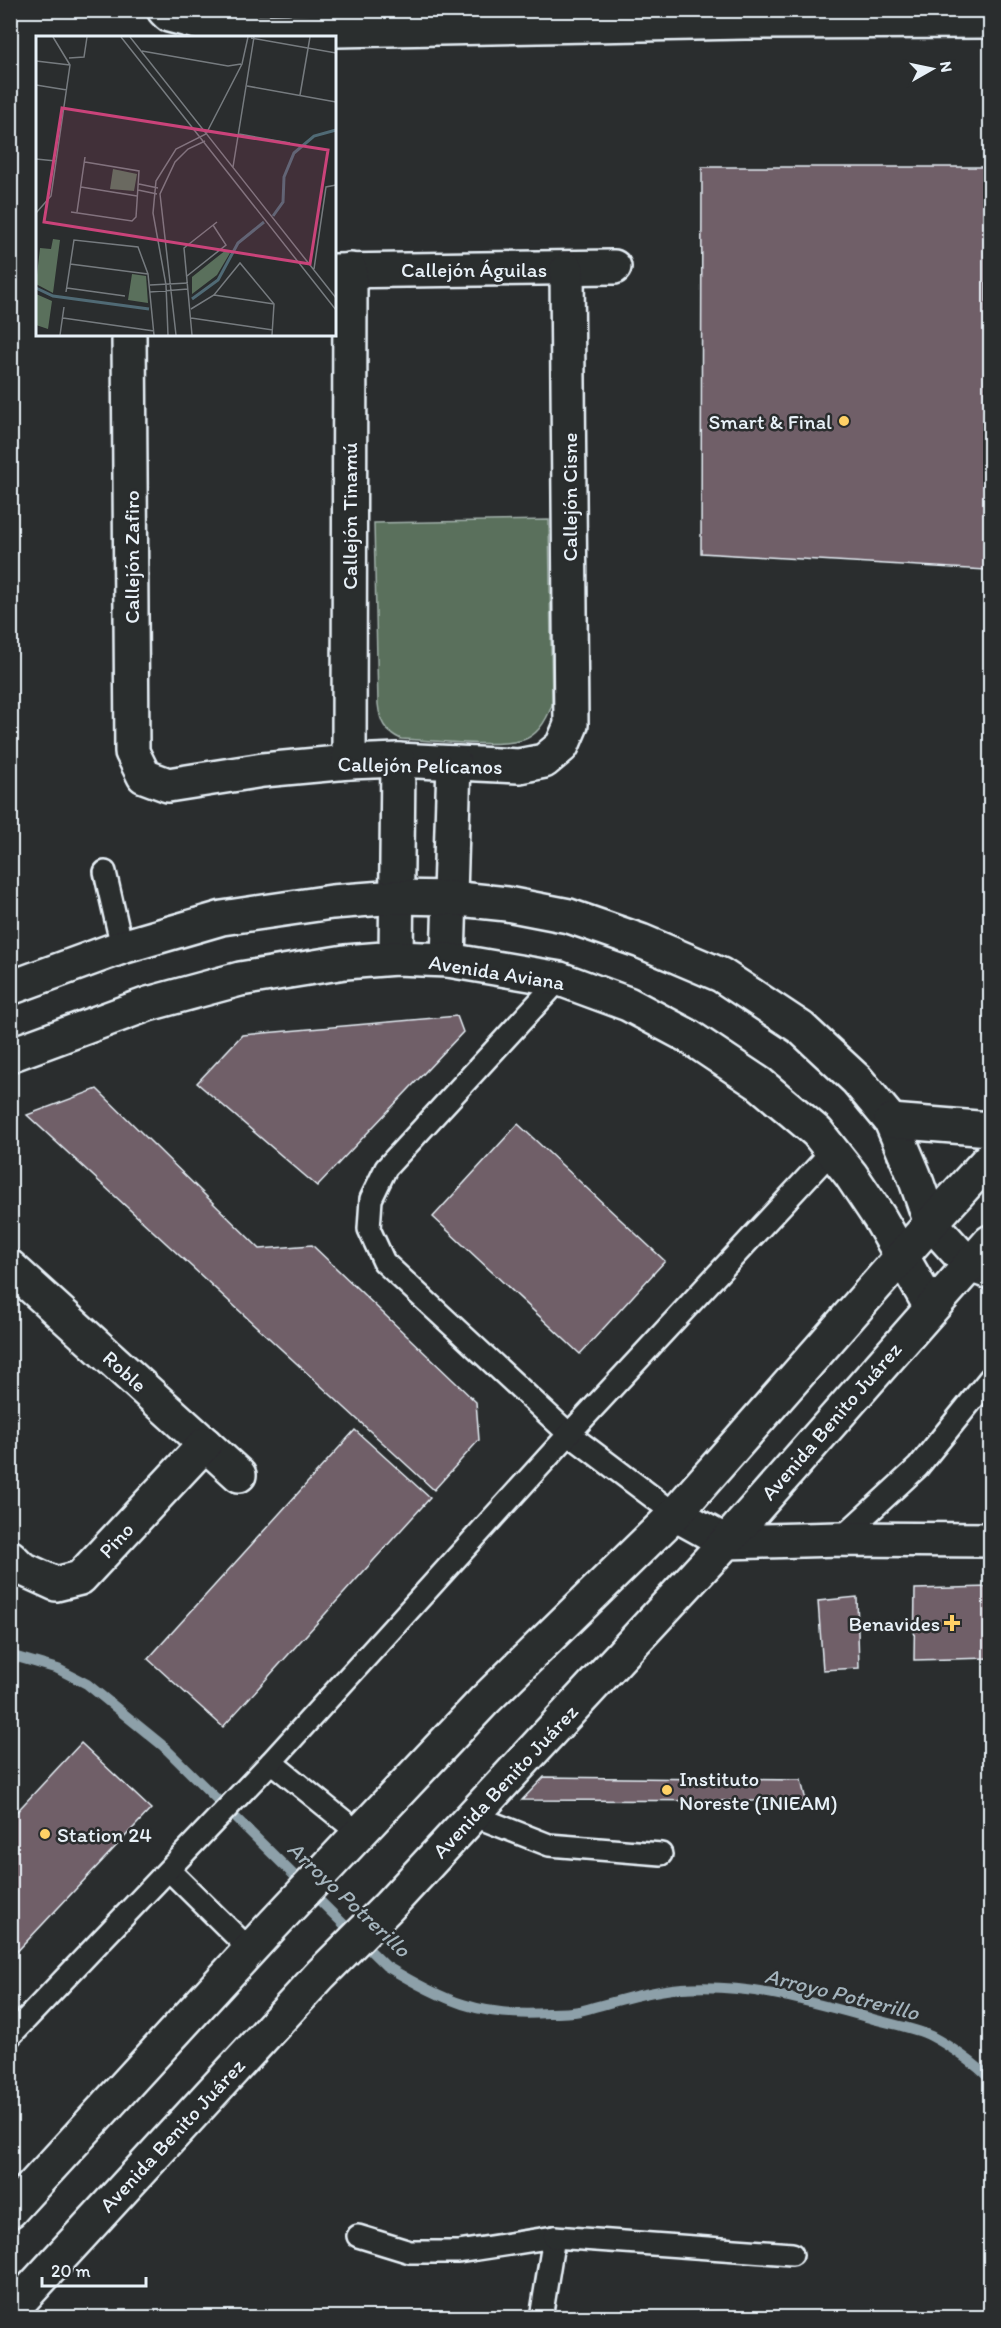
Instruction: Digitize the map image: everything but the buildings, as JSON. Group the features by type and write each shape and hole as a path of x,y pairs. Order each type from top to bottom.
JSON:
{"street":[{"path":"164,10 169,15 201,30 235,32 537,19 734,23 990,21"},
{"name":"Callejón Águilas","path":"342,271 614,267"},
{"name":"Callejón Cisne","path":"567,269 571,725"},
{"name":"Callejón Tinamú","path":"342,271 349,762"},
{"name":"Callejón Zafiro","path":"129,336 132,752 144,776"},
{"name":"Callejón Pelícanos","path":"144,776 168,784 263,770 398,760 519,766 544,761 562,746 571,725"},
{"path":"396,958 398,760"},
{"path":"448,960 454,763"},
{"path":"10,988 122,947 222,918 332,902 396,897 450,898 507,904 569,916 641,941 721,975 801,1028 857,1080 891,1120 931,1223 983,1260"},
{"name":"Avenida Aviana","path":"10,1055 148,1004 240,979 345,962 396,958 448,960 560,979 628,1004 688,1036 760,1084 817,1132 851,1175 879,1217 931,1307"},
{"path":"891,1120 990,1129"},
{"path":"10,2211 484,1701 675,1514 990,1158"},
{"name":"Avenida Benito Juárez","path":"10,2312 321,1974 389,1906 726,1542 931,1307 983,1260"},
{"name":"Roble","path":"10,1267 239,1475"},
{"name":"Pino","path":"10,1557 21,1568 56,1584 80,1578 205,1444"},
{"path":"675,1514 726,1542 840,1539 990,1540"}],"lane":[{"path":"105,872 122,947"},
{"path":"560,979 386,1168 371,1199 369,1229 384,1262 569,1434 675,1514"},
{"path":"10,2036 271,1762 569,1434 832,1151"},
{"path":"840,1539 918,1467 990,1378"},
{"path":"271,1762 350,1846"},
{"path":"472,1815 549,1845 661,1854"},
{"path":"168,1870 260,1940"},
{"path":"358,2236 410,2252 458,2252 554,2237 679,2244 792,2254"},
{"path":"541,2318 554,2237"}],"green space":[{"path":"549,520 552,705 541,726 523,740 497,743 401,739 391,733 382,721 378,704 374,523"}],"waterway":[{"name":"Arroyo Potrerillo","path":"10,1655 58,1669 87,1684 162,1745 386,1966 444,1997 482,2009 524,2014 576,2012 669,1989 706,1987 754,1991 824,2005 924,2033 978,2067 990,2079"}],"place":[{"name":"Smart & Final","path":"844,421"},
{"name":"Benavides","path":"952,1623"},
{"name":"Instituto Noreste (INIEAM)","path":"667,1790"},
{"name":"Station 24","path":"45,1834"}]}
